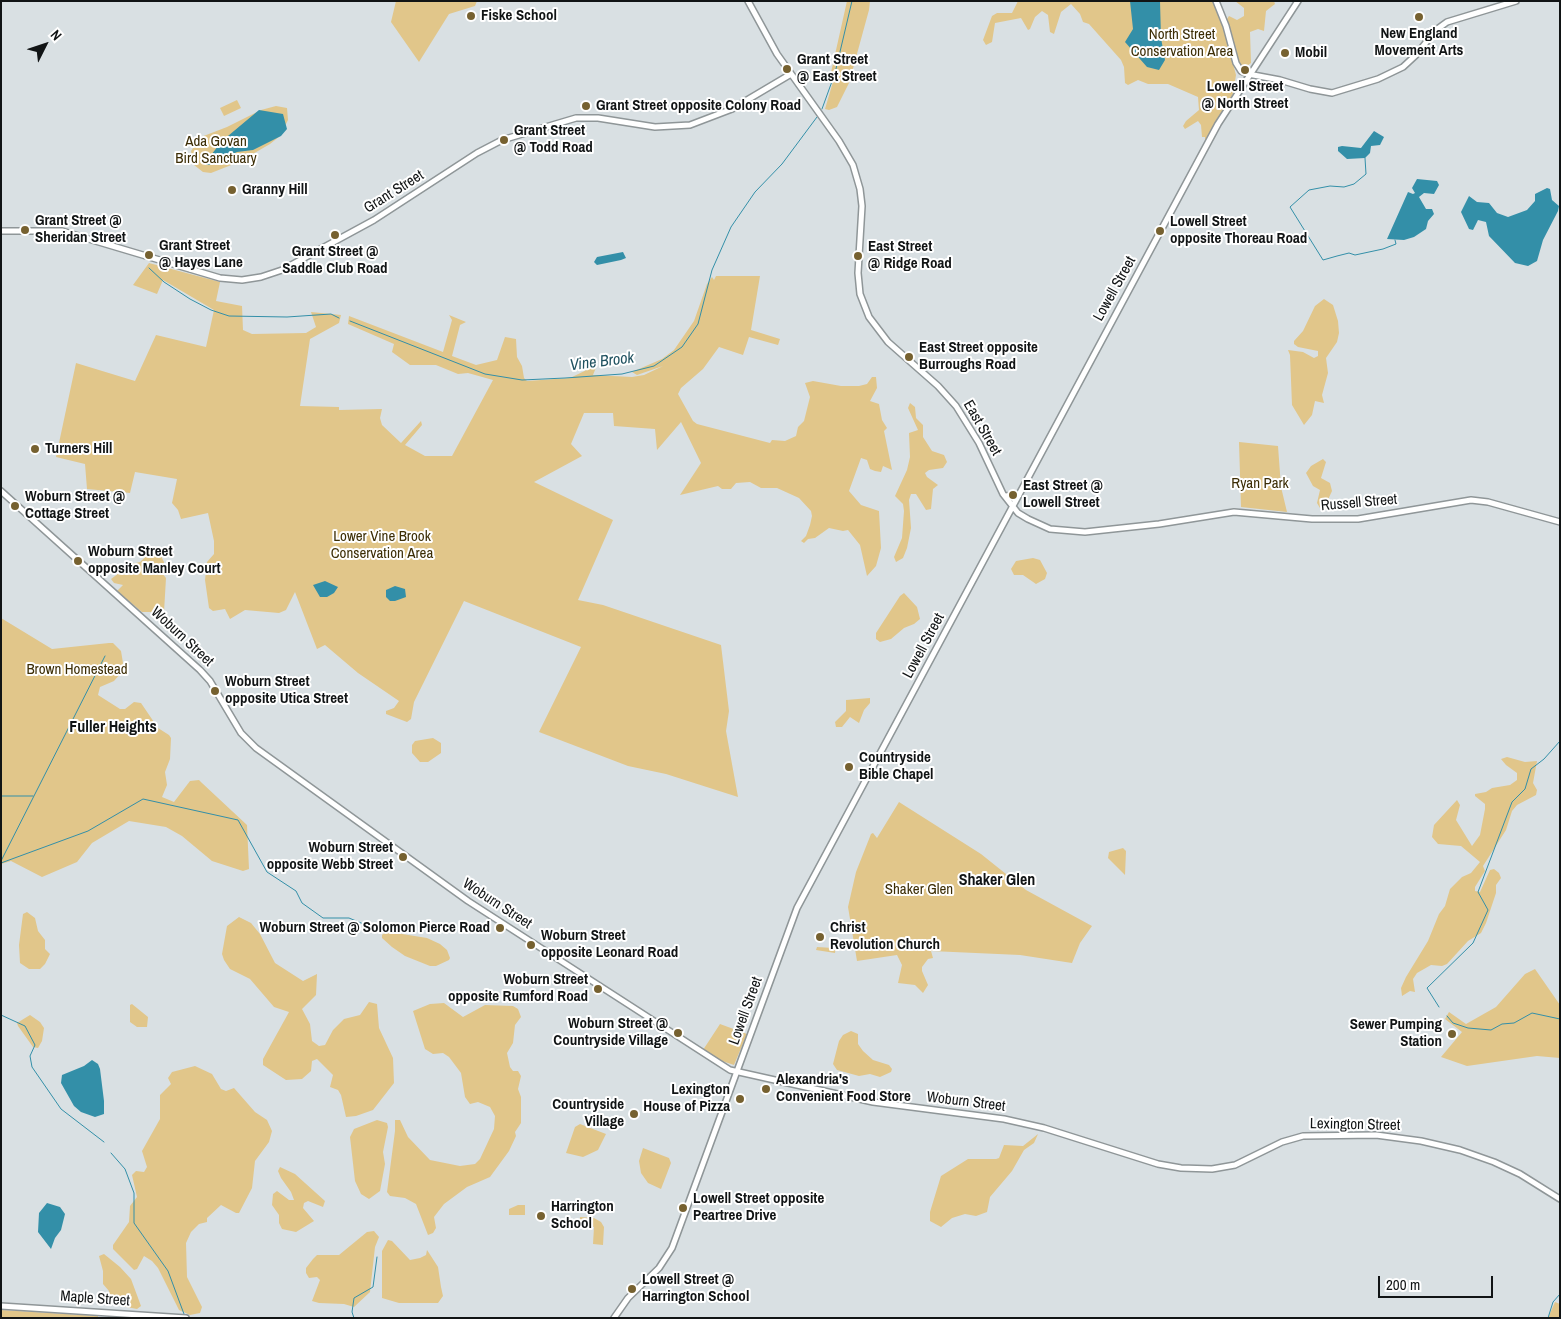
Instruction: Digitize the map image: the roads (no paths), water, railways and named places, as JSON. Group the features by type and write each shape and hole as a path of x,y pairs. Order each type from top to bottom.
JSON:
{"main road":[{"name":"East Street","path":"748,1 768,40 839,141 853,165 860,188 862,206 858,273 860,294 869,317 888,342 938,386 956,406 979,443 1005,496 1013,507 1037,525 1065,532 1085,532 1159,524"},
{"path":"1216,1 1225,22 1238,67 1250,75 1332,92 1362,85 1395,71 1411,60 1434,31 1444,23 1516,1"},
{"name":"Lowell Street","path":"614,1318 628,1298 657,1270 672,1250 797,908 1218,124 1298,1"},
{"name":"Grant Street","path":"1,230 62,231 220,278 242,280 261,277 282,270 374,220 477,153 502,140 576,118 598,118 655,127 690,125 732,110 791,74"},
{"name":"Woburn Street","path":"1,491 200,670 210,682 238,728 256,748 473,905 711,1059 737,1072 873,1102 1004,1119 1088,1142"},
{"path":"1005,496 1019,495"},
{"name":"Russell Street","path":"1159,524 1234,512 1312,519 1358,519 1471,500 1495,504 1560,522"},
{"name":"Lexington Street","path":"1088,1142 1165,1166 1204,1170 1238,1164 1277,1144 1302,1136 1356,1135 1399,1138 1450,1147 1482,1157 1520,1174 1560,1199"},
{"name":"Maple Street","path":"1,1306 186,1318"}],"water":[{"path":"1130,1 1160,1 1161,38 1165,60 1159,70 1147,67 1125,42 1133,29"},
{"path":"259,110 283,114 287,129 281,136 253,150 237,152 209,165 204,164 222,141"},
{"path":"1374,131 1384,137 1380,145 1371,146 1370,153 1365,158 1347,159 1338,151 1338,147 1342,146 1361,148"},
{"path":"1417,179 1437,181 1439,185 1434,194 1424,193 1419,197 1426,209 1432,209 1434,214 1428,221 1426,229 1414,237 1404,240 1387,239 1408,192 1415,193 1412,188"},
{"path":"1547,188 1550,189 1552,200 1559,206 1558,211 1543,240 1537,261 1528,266 1515,263 1489,236 1486,222 1478,220 1473,230 1469,229 1461,212 1469,196 1477,202 1489,203 1497,213 1508,217 1527,210 1535,201 1535,194"},
{"path":"623,252 626,258 621,260 597,265 594,262 597,257"},
{"path":"325,581 338,587 334,593 327,597 320,597 313,585"},
{"path":"395,586 405,589 406,597 390,601 386,597 386,590"},
{"path":"92,1060 98,1064 100,1069 104,1101 104,1114 95,1117 81,1112 74,1106 61,1083 62,1075 84,1066"},
{"path":"47,1203 60,1207 65,1214 61,1230 55,1238 51,1249 38,1232 39,1213"}],"waterway":[{"name":"Vine Brook","path":"822,109 835,73 852,1"},
{"name":"Vine Brook","path":"350,321 485,374 522,380 622,374 654,366 682,347 698,324 712,270 731,227 755,192 782,164 817,117"},
{"path":"1365,158 1366,174 1354,184 1344,187 1330,186 1309,190 1290,207 1323,260 1349,253 1355,255 1383,249 1396,244 1395,240"},
{"name":"Vine Brook","path":"149,268 164,282 190,299 211,310 229,316 287,317 331,314 339,318"},
{"path":"1,861 105,656"},
{"path":"1439,1007 1427,988 1473,943 1488,910 1478,892 1512,802 1525,789 1531,769 1544,759 1560,741"},
{"path":"1,796 33,796"},
{"path":"1,863 88,831 143,799 238,820 267,872 296,891 302,903 323,918 349,918 385,933"},
{"path":"1447,1016 1453,1023 1468,1028 1491,1030 1502,1024 1514,1023 1532,1013 1560,1019"},
{"path":"1,1015 25,1026 35,1045 30,1056 32,1067 61,1109 104,1142"},
{"path":"111,1153 125,1169 134,1193 134,1223 168,1271 184,1314"},
{"path":"354,1318 352,1312 354,1298 373,1287 377,1257"},
{"path":"1548,1318 1553,1302 1560,1294"}],"place":[{"name":"Fiske School","path":"471,16"},
{"name":"New England Movement Arts","path":"1419,17"},
{"name":"Mobil","path":"1285,53"},
{"name":"Grant Street @ East Street","path":"787,69"},
{"name":"Lowell Street @ North Street","path":"1245,70"},
{"name":"Grant Street opposite Colony Road","path":"586,106"},
{"name":"Grant Street @ Todd Road","path":"504,140"},
{"name":"Granny Hill","path":"232,190"},
{"name":"Grant Street @ Sheridan Street","path":"25,230"},
{"name":"Lowell Street opposite Thoreau Road","path":"1160,231"},
{"name":"Grant Street @ Saddle Club Road","path":"335,235"},
{"name":"Grant Street @ Hayes Lane","path":"149,255"},
{"name":"East Street @ Ridge Road","path":"858,256"},
{"name":"East Street opposite Burroughs Road","path":"909,357"},
{"name":"Turners Hill","path":"35,449"},
{"name":"East Street @ Lowell Street","path":"1013,495"},
{"name":"Woburn Street @ Cottage Street","path":"15,506"},
{"name":"Woburn Street opposite Manley Court","path":"78,561"},
{"name":"Woburn Street opposite Utica Street","path":"215,691"},
{"name":"Countryside Bible Chapel","path":"849,767"},
{"name":"Woburn Street opposite Webb Street","path":"403,857"},
{"name":"Woburn Street @ Solomon Pierce Road","path":"500,928"},
{"name":"Christ Revolution Church","path":"820,937"},
{"name":"Woburn Street opposite Leonard Road","path":"531,945"},
{"name":"Woburn Street opposite Rumford Road","path":"598,989"},
{"name":"Woburn Street @ Countryside Village","path":"678,1033"},
{"name":"Sewer Pumping Station","path":"1452,1034"},
{"name":"Alexandria's Convenient Food Store","path":"766,1089"},
{"name":"Lexington House of Pizza","path":"740,1099"},
{"name":"Countryside Village","path":"634,1114"},
{"name":"Lowell Street opposite Peartree Drive","path":"683,1208"},
{"name":"Harrington School","path":"541,1216"},
{"name":"Lowell Street @ Harrington School","path":"632,1289"}],"district":[{"name":"Fuller Heights","path":"113,728"},
{"name":"Shaker Glen","path":"997,881"}],"park label":[{"name":"North Street Conservation Area","path":"1182,44"},
{"name":"Ada Govan Bird Sanctuary","path":"216,150"},
{"name":"Ryan Park","path":"1260,484"},
{"name":"Lower Vine Brook Conservation Area","path":"382,546"},
{"name":"Brown Homestead","path":"77,670"}]}
